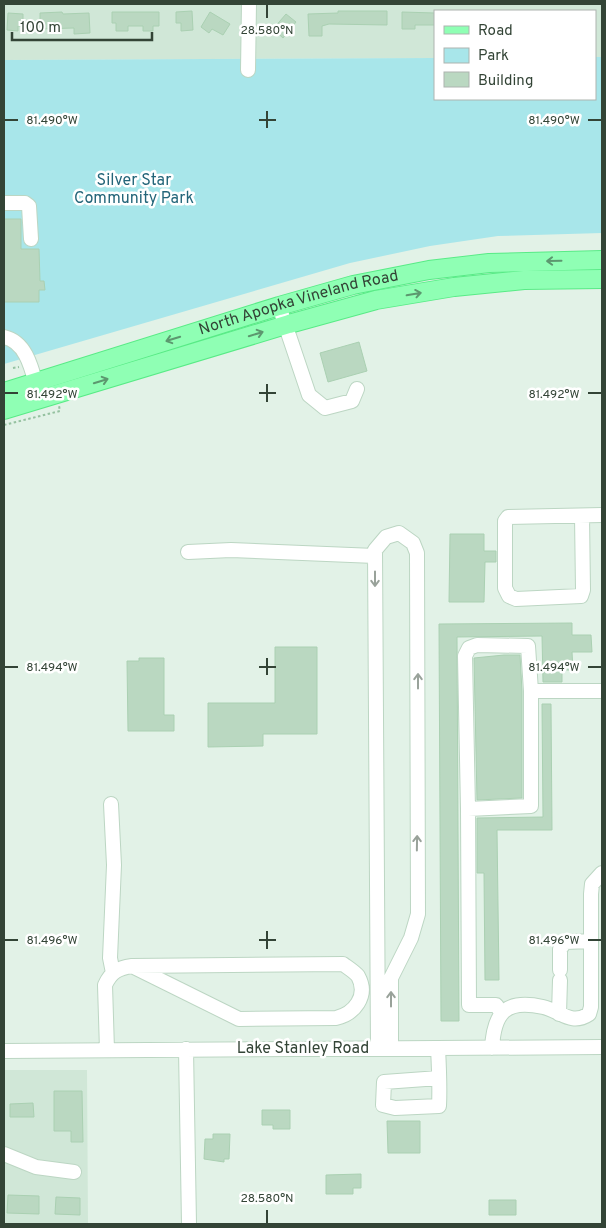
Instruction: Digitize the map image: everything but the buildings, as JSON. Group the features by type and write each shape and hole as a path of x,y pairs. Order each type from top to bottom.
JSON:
{"main road":[{"name":"North Apopka Vineland Road","path":"4,410 279,306 353,285 429,270 488,263 602,260"},
{"name":"North Apopka Vineland Road","path":"4,392 44,394 376,300 454,287 524,280 602,279"}],"street":[{"path":"248,70 249,4"},
{"path":"4,203 25,203 29,206 31,239"},
{"path":"279,306 309,395 325,408 352,401 357,389"},
{"path":"4,337 13,339 23,348 44,394"},
{"path":"582,516 582,596 516,599 509,596 505,588 505,521 508,517 602,515"},
{"path":"398,533 413,543 417,553 418,914 411,938 390,978 384,1048 375,550 386,537 398,533"},
{"path":"188,552 231,550 375,556"},
{"path":"468,809 531,806 531,691 528,646 477,645 468,648 466,656 469,1005 496,1005 501,1012"},
{"path":"531,691 602,691"},
{"path":"111,804 114,865 110,958 113,973"},
{"path":"492,1048 494,1029 501,1012 509,1006 543,1007 574,1020 589,1014 592,884 602,873"},
{"path":"558,1014 560,949 565,942 591,942"},
{"path":"107,1050 105,985 113,973 120,967 132,966 343,964 358,976 362,993 357,1007 347,1016 336,1018 239,1019 132,966"},
{"name":"Lake Stanley Road","path":"4,1051 602,1047"},
{"path":"438,1048 439,1078"},
{"path":"186,1050 189,1224"},
{"path":"4,1154 36,1167 74,1172"}],"path":[{"path":"4,425 60,411 44,394"}],"shaded area":[{"path":"4,4 602,4 602,57 596,57 596,10 434,10 434,58 4,60"},
{"path":"4,1070 87,1070 88,1224 4,1224"}],"green space":[{"name":"Silver Star Community Park","path":"596,57 602,57 602,233 498,236 430,246 350,263 4,364 4,60 434,58 434,100 596,100"}]}
